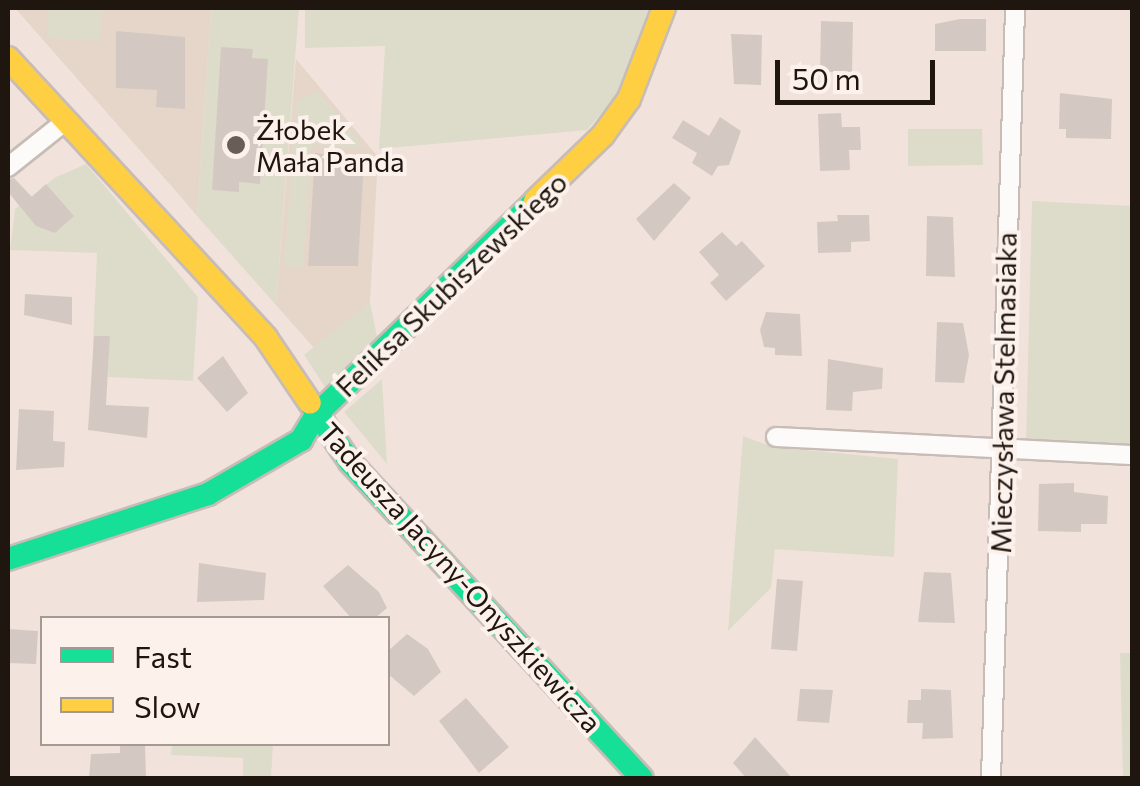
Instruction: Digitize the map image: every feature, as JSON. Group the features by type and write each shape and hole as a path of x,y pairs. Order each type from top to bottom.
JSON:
{"street":[{"name":"Feliksa Skubiszewskiego","path":"8,559 61,547 208,494 301,440 316,415 603,135 628,99 664,8"},
{"name":"Mieczysława Stelmasiaka","path":"991,778 1015,8"},
{"name":"Tadeusza Jacyny-Onyszkiewicza","path":"8,58 266,338 350,462 642,778"},
{"path":"8,167 67,120"},
{"path":"776,437 1132,455"}],"shaded area":[{"path":"15,8 211,8 197,216 181,197"},
{"path":"296,59 378,157 370,302 315,349 276,305"}],"green space":[{"path":"49,8 102,8 100,41 47,38"},
{"path":"211,8 299,8 276,305 197,216"},
{"path":"305,8 652,8 624,87 587,130 379,149 385,46 305,48"},
{"path":"317,91 365,148 312,145 303,268 284,266 297,101"},
{"path":"908,129 982,129 983,165 908,166"},
{"path":"86,164 198,297 193,381 108,377 109,346 93,345 97,253 10,250 15,209 56,177"},
{"path":"1032,201 1132,206 1132,446 1026,443"},
{"path":"370,302 378,342 325,387 304,355"},
{"path":"382,379 387,464 344,412"},
{"path":"743,436 773,447 898,459 894,557 775,549 771,588 728,631"},
{"path":"1120,653 1132,653 1132,778 1123,778"},
{"path":"172,746 273,746 271,778 243,778 243,758 171,755"}],"building":[{"path":"986,19 986,51 935,51 935,24"},
{"path":"821,21 853,22 852,72 820,72"},
{"path":"116,31 185,37 185,109 156,107 157,90 116,88"},
{"path":"731,34 762,35 761,85 734,84"},
{"path":"221,47 253,49 252,58 268,59 260,184 239,182 239,192 212,190"},
{"path":"1060,93 1112,99 1111,139 1066,138 1066,129 1059,129"},
{"path":"841,113 842,127 860,127 861,150 849,150 850,170 820,171 818,114"},
{"path":"720,117 741,131 729,165 718,166 712,176 692,163 697,153 672,138 683,120 709,136"},
{"path":"315,153 364,160 358,266 308,266"},
{"path":"14,178 32,197 46,184 74,216 55,233 36,226 8,192 8,179"},
{"path":"674,183 691,198 654,241 636,219"},
{"path":"837,215 869,215 870,241 851,242 851,252 818,253 817,222 838,221"},
{"path":"927,216 953,217 955,277 926,276"},
{"path":"722,232 736,246 742,241 765,266 726,301 710,283 719,275 699,252"},
{"path":"25,294 72,297 72,325 24,315"},
{"path":"766,312 800,314 802,356 775,355 775,348 764,347 760,330"},
{"path":"937,322 963,323 969,355 964,383 935,382"},
{"path":"94,336 110,336 106,405 149,407 147,438 88,430"},
{"path":"223,356 248,393 227,412 197,378"},
{"path":"828,359 883,368 882,389 853,392 852,411 826,410"},
{"path":"19,409 54,411 53,441 65,442 64,467 16,470"},
{"path":"1074,483 1074,492 1108,496 1107,524 1081,524 1081,532 1038,531 1039,484"},
{"path":"199,563 266,573 264,600 197,602"},
{"path":"348,565 379,592 387,608 377,616 349,616 323,586"},
{"path":"924,572 951,573 955,623 918,622"},
{"path":"777,579 803,581 797,651 771,649"},
{"path":"8,629 38,631 36,664 8,663"},
{"path":"407,634 428,649 441,672 414,696 390,676 390,649"},
{"path":"800,689 833,690 829,723 797,721"},
{"path":"921,689 951,690 953,738 922,739 923,723 907,723 908,700 921,700"},
{"path":"466,698 509,747 479,773 439,721"},
{"path":"755,737 792,778 746,778 733,763"},
{"path":"120,746 145,746 146,778 89,778 91,754 120,753"}],"traffic: fast":[{"path":"8,559 208,494 301,440 316,415 535,201"},
{"path":"310,403 350,462 642,778"}],"traffic: slow":[{"path":"535,201 603,135 629,99 664,8"},
{"path":"8,58 266,338 310,403"}],"place":[{"name":"Żłobek Mała Panda","path":"236,145"}]}
